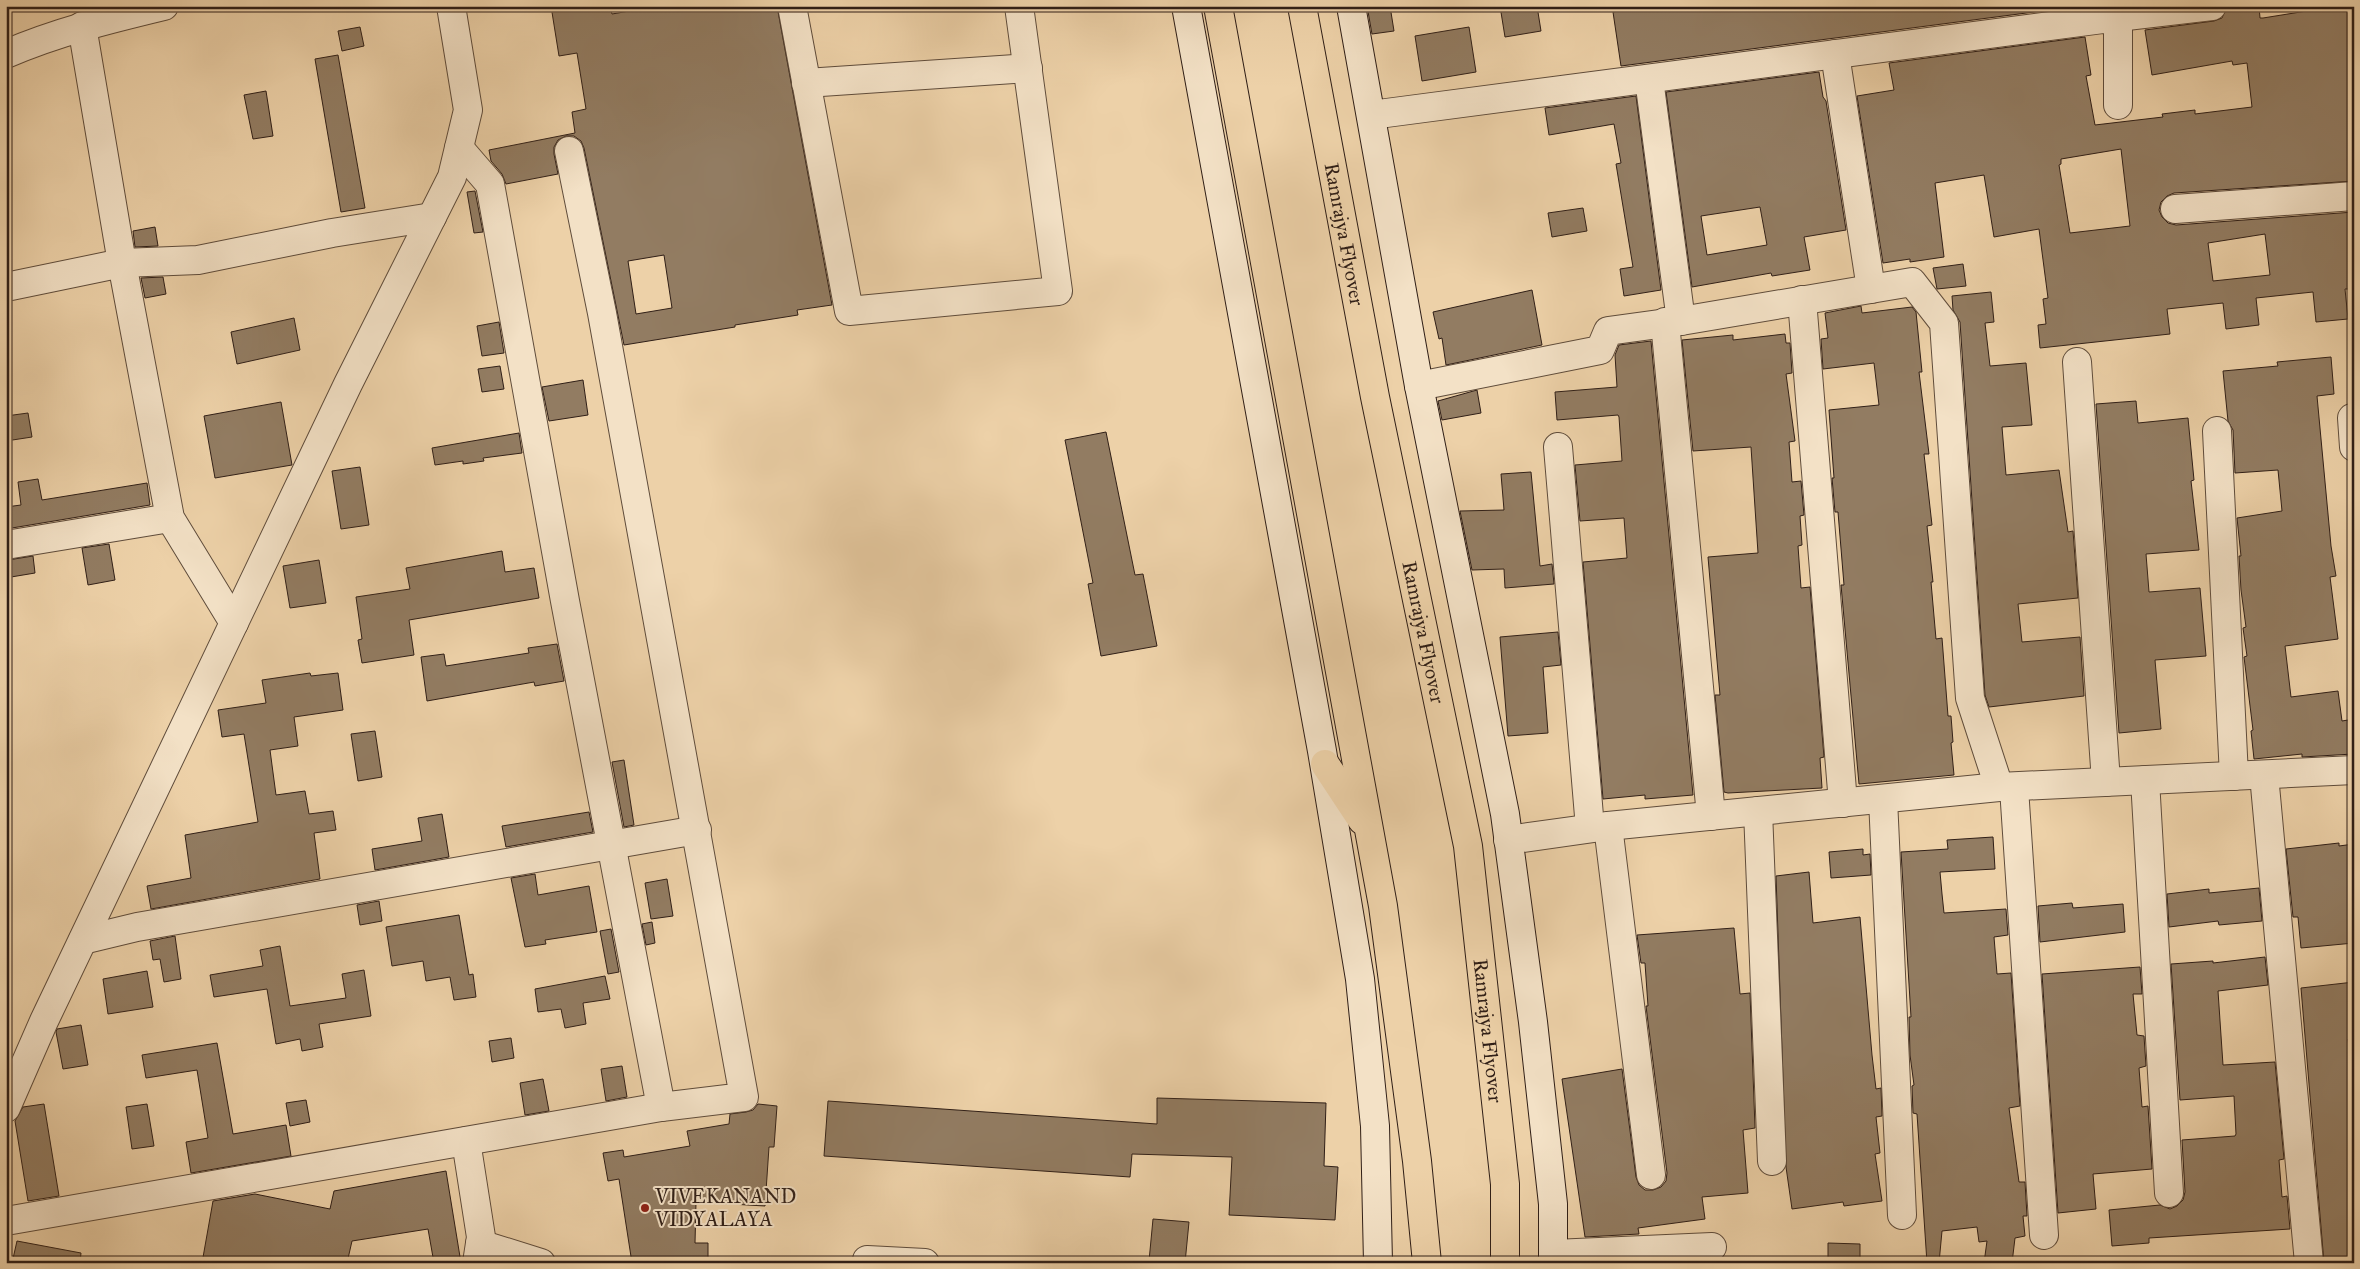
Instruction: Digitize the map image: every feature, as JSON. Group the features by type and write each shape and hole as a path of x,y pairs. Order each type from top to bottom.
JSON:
{"main road":[{"path":"1218,6 1383,906 1415,1141 1427,1263"},
{"name":"Ramrajya Flyover","path":"1302,6 1375,397 1468,846 1505,1184 1505,1263"},
{"path":"1325,764 1368,829"}],"street":[{"path":"6,54 36,41 82,26 164,6"},
{"path":"6,1108 44,1021 348,384 452,177 468,110 451,6"},
{"path":"792,6 849,311 1058,292 1019,6"},
{"path":"1186,6 1325,764 1362,1007 1375,1126 1378,1263"},
{"path":"1351,6 1419,386 1508,840 1533,1022 1554,1204 1553,1255 1712,1247"},
{"path":"1370,115 1836,54 2117,11 2212,6"},
{"path":"2117,11 2118,106"},
{"path":"82,26 122,263 170,518 234,622"},
{"path":"1836,54 1871,289"},
{"path":"806,83 1028,68"},
{"path":"1649,78 1673,321 1711,816"},
{"path":"459,148 490,184 661,1107"},
{"path":"6,1222 661,1107 744,1097 600,304 569,151"},
{"path":"2175,209 2354,196"},
{"path":"6,287 122,263 198,260 332,233 432,216"},
{"path":"1419,386 1600,350 1608,331 1912,282 1944,323 1970,698 2006,788 2044,1235"},
{"path":"1802,300 1843,802"},
{"path":"2077,362 2106,782"},
{"path":"2352,418 2354,447"},
{"path":"2217,430 2234,776"},
{"path":"1558,447 1599,827 1651,1175"},
{"path":"6,545 170,518"},
{"path":"1508,840 1599,827 1843,802 2006,788 2354,770"},
{"path":"2264,774 2309,1263"},
{"path":"2145,780 2169,1193"},
{"path":"1883,799 1902,1214"},
{"path":"1758,811 1772,1161"},
{"path":"83,940 137,927 697,830"},
{"path":"466,1141 481,1237 479,1254 541,1263"},
{"path":"867,1260 925,1263"}],"building":[{"path":"551,6 610,6 612,14 659,6 777,6 832,305 797,310 798,315 624,345 581,141 574,136 566,136 558,140 554,147 554,154 558,174 506,184 502,174 491,161 489,150 575,133 572,112 586,109 577,53 559,56","holes":["664,255 672,308 636,314 628,261"]},
{"path":"1367,6 1390,6 1394,31 1372,34"},
{"path":"1500,6 1537,6 1541,31 1505,37"},
{"path":"1643,6 2080,6 1621,66 1613,12"},
{"path":"2227,6 2259,6 2260,18 2263,18 2338,6 2354,6 2354,181 2174,193 2167,196 2161,202 2159,210 2162,217 2168,223 2176,225 2354,212 2354,289 2345,289 2348,319 2316,322 2313,292 2256,298 2259,325 2226,329 2223,303 2167,309 2170,334 2040,348 2038,325 2046,324 2043,299 2048,298 2039,229 1994,237 1984,175 1935,183 1944,257 1910,262 1910,259 1883,263 1857,96 1894,90 1889,63 2085,37 2091,75 2086,76 2095,125 2163,117 2162,114 2195,110 2195,114 2252,107 2247,63 2233,65 2232,61 2152,75 2145,30 2214,21 2222,18","holes":["2121,149 2130,226 2070,233 2059,165 2061,164 2061,159","2265,234 2270,275 2213,281 2208,243"]},
{"path":"360,27 364,46 342,51 338,31"},
{"path":"1469,27 1476,72 1422,81 1415,36"},
{"path":"338,55 365,208 341,212 315,59"},
{"path":"1819,72 1823,97 1826,101 1846,230 1804,237 1810,270 1772,276 1771,273 1692,287 1666,92","holes":["1760,207 1767,245 1707,255 1701,216"]},
{"path":"266,91 273,136 253,139 244,95"},
{"path":"1636,96 1661,290 1624,296 1620,269 1633,267 1616,164 1621,163 1614,124 1549,135 1545,108"},
{"path":"475,191 483,232 474,233 467,192"},
{"path":"1583,208 1587,231 1552,237 1548,213"},
{"path":"155,227 158,246 135,247 133,231"},
{"path":"1963,264 1966,286 1937,289 1933,268"},
{"path":"163,277 166,294 145,298 141,278"},
{"path":"1532,290 1542,345 1446,365 1442,338 1439,339 1433,312"},
{"path":"1991,292 1994,322 1985,323 1990,366 2026,363 2032,425 2002,427 2006,475 2059,470 2068,532 2073,531 2078,598 2018,604 2022,642 2080,637 2084,696 1989,707 1985,695 1960,322 1953,310 1952,296"},
{"path":"1861,306 1862,313 1912,307 1916,312 1922,372 1919,372 1929,454 1924,454 1932,525 1927,526 1933,582 1931,582 1936,639 1942,638 1948,716 1951,716 1954,775 1859,784 1841,585 1844,585 1838,512 1835,512 1832,478 1834,478 1829,410 1879,405 1874,363 1823,369 1821,339 1828,338 1825,313"},
{"path":"294,318 300,350 237,364 231,332"},
{"path":"499,322 504,353 482,356 477,326"},
{"path":"1785,334 1786,343 1790,343 1792,373 1786,374 1795,441 1789,442 1792,482 1801,481 1804,515 1800,516 1802,545 1798,546 1801,588 1810,587 1824,757 1820,758 1822,788 1728,793 1724,792 1715,695 1720,695 1708,557 1758,553 1751,447 1693,451 1682,340 1733,335 1733,340"},
{"path":"1651,341 1693,795 1645,799 1645,795 1603,799 1583,562 1627,558 1624,518 1580,521 1575,465 1622,461 1619,417 1618,415 1557,420 1555,392 1617,387 1615,355 1619,345"},
{"path":"2331,357 2334,394 2317,396 2331,546 2336,576 2330,577 2338,639 2285,646 2291,697 2338,691 2342,721 2348,720 2353,754 2302,757 2302,754 2254,759 2251,731 2253,730 2244,657 2247,656 2243,628 2246,627 2241,590 2239,556 2241,556 2237,518 2282,511 2278,470 2235,473 2233,430 2228,421 2223,371 2278,366 2277,362"},
{"path":"500,366 504,389 482,392 478,369"},
{"path":"583,380 588,415 549,421 542,387"},
{"path":"1477,390 1481,413 1442,420 1438,401"},
{"path":"2136,401 2138,423 2188,418 2194,480 2191,481 2199,550 2146,554 2149,592 2200,588 2206,656 2155,660 2161,729 2119,733 2096,404"},
{"path":"281,402 292,465 215,478 204,416"},
{"path":"28,413 32,437 6,441 6,416"},
{"path":"1106,432 1135,575 1143,574 1157,646 1101,656 1088,584 1093,583 1065,440"},
{"path":"519,433 522,453 483,458 484,461 463,464 463,461 435,465 432,448"},
{"path":"360,467 369,525 341,529 332,471"},
{"path":"1531,472 1540,566 1552,564 1554,584 1505,588 1504,569 1472,570 1460,511 1504,510 1501,474"},
{"path":"38,479 42,500 147,483 150,505 6,529 6,507 21,505 18,482"},
{"path":"109,544 115,580 88,585 82,548"},
{"path":"502,551 505,572 534,568 539,598 409,620 414,655 362,663 358,640 362,639 356,597 410,589 406,568"},
{"path":"33,556 35,573 11,577 8,560"},
{"path":"319,560 326,603 290,608 283,566"},
{"path":"1558,632 1561,665 1543,667 1548,733 1508,736 1500,637"},
{"path":"557,644 564,681 535,686 534,682 427,701 421,657 444,654 446,666 529,653 528,648"},
{"path":"310,673 311,676 338,673 343,710 294,717 298,746 270,750 276,795 305,791 309,814 333,811 336,830 314,833 320,879 151,909 147,886 191,878 185,835 258,822 244,734 222,737 218,710 266,703 262,680"},
{"path":"375,731 382,777 358,781 351,734"},
{"path":"624,760 634,825 624,827 612,762"},
{"path":"589,812 593,832 506,847 502,826"},
{"path":"442,814 449,857 375,870 372,849 422,841 418,818"},
{"path":"1993,837 1995,869 1940,872 1944,913 2006,909 2008,935 1994,937 1997,974 2011,973 2020,1106 2009,1108 2019,1182 2025,1182 2027,1216 2023,1216 2025,1236 2015,1238 2012,1263 1984,1263 1987,1241 1979,1242 1977,1227 1942,1231 1939,1263 1927,1263 1917,1114 1913,1113 1912,1086 1914,1085 1910,1055 1909,1017 1911,1017 1901,852 1948,849 1947,840"},
{"path":"2339,843 2339,846 2354,844 2354,943 2301,948 2298,917 2293,917 2286,849"},
{"path":"1863,849 1863,855 1870,854 1871,875 1831,878 1829,852"},
{"path":"1809,872 1813,923 1860,917 1876,1089 1881,1088 1882,1116 1876,1117 1880,1153 1875,1154 1882,1201 1844,1206 1843,1202 1792,1209 1786,1167 1776,876"},
{"path":"535,874 538,895 589,886 597,932 545,940 546,944 525,947 511,878"},
{"path":"667,879 673,916 651,919 645,883"},
{"path":"2259,888 2262,921 2219,925 2218,921 2169,927 2167,894 2209,889 2209,893"},
{"path":"379,901 382,921 360,925 357,905"},
{"path":"2072,903 2073,908 2123,904 2125,932 2040,942 2038,906"},
{"path":"459,915 469,975 473,974 476,997 454,1000 450,977 426,981 423,961 392,966 386,927"},
{"path":"652,922 655,943 646,945 642,924"},
{"path":"1734,928 1740,994 1750,993 1755,1128 1743,1130 1748,1193 1702,1197 1705,1219 1638,1228 1639,1234 1585,1237 1562,1079 1622,1069 1636,1177 1639,1185 1645,1190 1661,1187 1666,1181 1667,1173 1646,1006 1648,1006 1645,963 1641,963 1637,935"},
{"path":"611,929 619,972 608,974 600,931"},
{"path":"175,936 181,979 164,982 160,959 153,960 150,941"},
{"path":"280,946 290,1006 346,998 342,974 364,970 371,1016 319,1024 323,1047 302,1051 300,1039 276,1044 267,989 214,997 210,975 263,966 260,950"},
{"path":"2265,957 2268,985 2218,991 2223,1065 2275,1062 2284,1159 2279,1160 2282,1197 2287,1196 2290,1229 2149,1238 2149,1243 2112,1246 2109,1210 2160,1205 2170,1209 2177,1206 2183,1200 2185,1192 2182,1140 2235,1136 2236,1134 2234,1096 2180,1100 2171,964 2213,961 2213,963"},
{"path":"2140,967 2142,994 2133,994 2137,1035 2144,1036 2146,1066 2139,1068 2142,1107 2148,1106 2152,1169 2093,1174 2096,1209 2058,1213 2042,974"},
{"path":"147,971 153,1007 108,1014 103,979"},
{"path":"605,976 610,999 583,1003 586,1024 565,1028 561,1009 538,1012 535,989"},
{"path":"2354,982 2354,1038 2348,1039 2354,1091 2354,1263 2324,1263 2301,988"},
{"path":"81,1025 88,1065 63,1069 57,1029"},
{"path":"511,1038 514,1058 492,1062 489,1041"},
{"path":"217,1043 233,1134 286,1125 291,1156 191,1173 186,1142 208,1138 197,1070 146,1078 142,1055"},
{"path":"622,1066 627,1097 606,1101 601,1069"},
{"path":"543,1079 549,1111 525,1115 520,1083"},
{"path":"1157,1098 1326,1103 1324,1166 1338,1167 1335,1220 1229,1215 1232,1157 1132,1154 1130,1177 824,1156 828,1101 1157,1124"},
{"path":"306,1100 310,1122 290,1126 286,1103"},
{"path":"44,1104 59,1196 28,1201 15,1121 23,1107"},
{"path":"147,1104 154,1146 132,1149 126,1107"},
{"path":"758,1104 777,1106 774,1147 769,1147 765,1206 696,1202 695,1243 708,1243 708,1263 632,1263 619,1179 608,1181 603,1153 623,1150 624,1157 690,1146 687,1131 729,1124 730,1114 753,1110"},
{"path":"446,1171 461,1263 434,1263 428,1229 352,1241 347,1263 202,1263 213,1201 255,1194 330,1209 334,1191"},
{"path":"1153,1219 1189,1222 1185,1263 1149,1261"},
{"path":"17,1241 81,1253 80,1263 12,1263"},
{"path":"1828,1243 1860,1244 1860,1263 1828,1263"}],"place":[{"name":"VIVEKANAND VIDYALAYA","path":"645,1208"}]}
